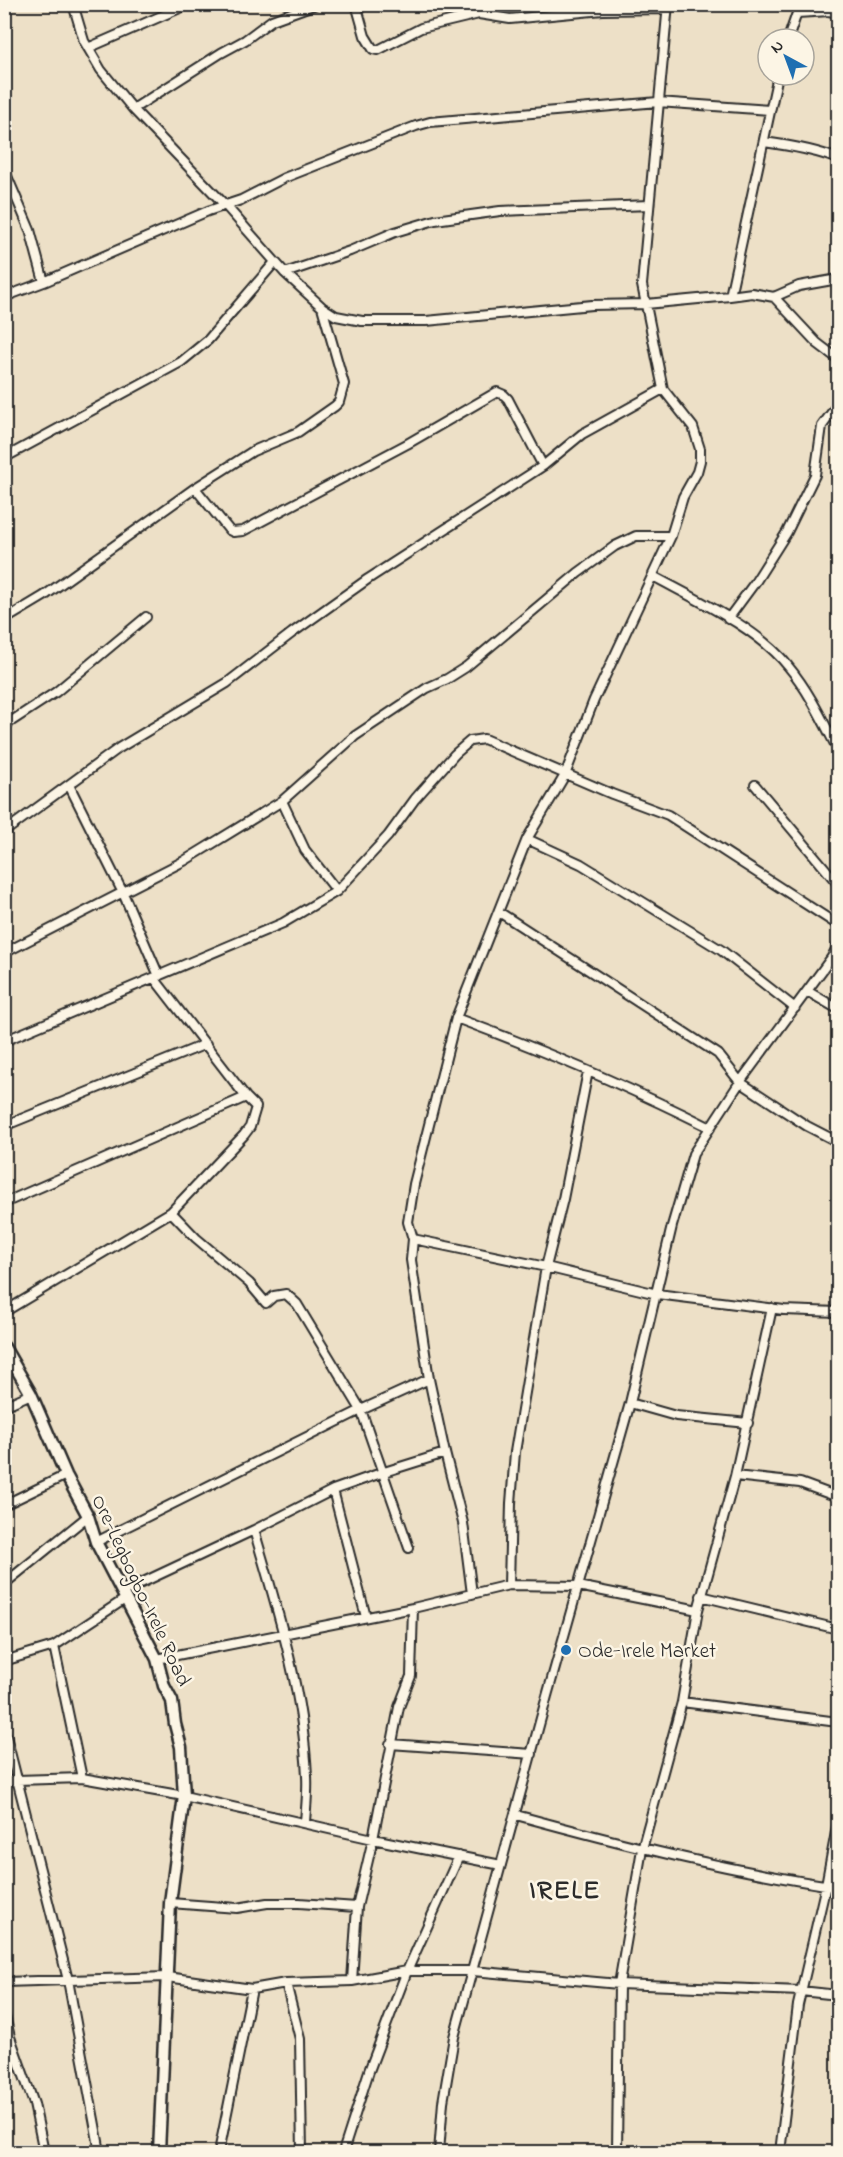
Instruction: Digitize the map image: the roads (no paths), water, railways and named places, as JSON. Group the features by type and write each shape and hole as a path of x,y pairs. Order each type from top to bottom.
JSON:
{"main road":[{"name":"Ore-Legbogbo-Irele Road","path":"4,1347 32,1394 66,1475 88,1516 96,1542 157,1659 175,1713 175,1724 182,1747 184,1796 170,1903 159,2152"}],"street":[{"path":"73,4 88,48 101,70 134,109 226,206 274,262 322,307 344,319 393,322 426,321 592,305 646,304 752,293 774,297 799,286 838,279"},
{"path":"88,48 189,4"},
{"path":"134,109 245,40 272,20 316,4"},
{"path":"356,4 364,36 373,49 378,50 421,28 479,14 510,19 603,10 668,7 642,285 663,389 693,428 700,455 697,472 683,497 671,536 653,576 594,700 566,775 527,839 456,1018 414,1184 408,1222 413,1239 411,1260 429,1379 463,1523 472,1594"},
{"path":"792,27 798,9 830,11 838,15"},
{"path":"730,296 776,87"},
{"path":"4,297 208,211 226,206 284,178 430,122 658,102 771,110"},
{"path":"764,142 827,154 838,159"},
{"path":"4,169 30,230 44,282"},
{"path":"285,273 350,251 395,232 435,220 500,211 649,205"},
{"path":"4,458 181,362 208,340 274,262"},
{"path":"774,297 817,342 838,359"},
{"path":"4,620 44,596 195,488 253,451 298,432 339,402 344,384 322,307"},
{"path":"4,832 119,748 227,684 292,633 368,579 543,466 582,434 663,389"},
{"path":"195,488 229,530 237,533 407,444 496,392 504,394 508,399 543,466"},
{"path":"728,618 787,532 815,475 822,426 838,404"},
{"path":"4,953 184,861 282,801 355,736 427,688 466,667 596,558 615,546 636,536 671,536"},
{"path":"653,576 758,637 788,664 804,687 838,750"},
{"path":"4,726 56,692 147,617"},
{"path":"4,1041 283,923 337,891 388,836 415,799 455,754 470,741 484,739 566,775 668,815 838,925"},
{"path":"4,1312 171,1212 250,1126 256,1107 246,1097 157,977 123,892 69,785"},
{"path":"755,785 838,884"},
{"path":"282,801 305,850 337,891"},
{"path":"527,839 581,864 721,950 795,1008"},
{"path":"499,912 718,1054 740,1082 807,1126 838,1142"},
{"path":"439,2152 443,2102 454,2037 630,1403 672,1226 693,1154 709,1126 740,1082 807,991 835,959 838,945"},
{"path":"807,991 838,1009"},
{"path":"456,1018 527,1044 709,1126"},
{"path":"4,1126 206,1044"},
{"path":"509,1585 515,1452 546,1268 563,1199 588,1071"},
{"path":"4,1203 246,1097"},
{"path":"171,1212 196,1238 249,1283 266,1303 279,1294 286,1294 297,1304 305,1321 361,1410 381,1473 409,1548"},
{"path":"413,1239 657,1294 772,1308 838,1312"},
{"path":"617,2152 619,1984 642,1849 682,1702 701,1596 735,1476 772,1308"},
{"path":"96,1542 361,1410 429,1379"},
{"path":"4,1406 32,1394"},
{"path":"630,1403 676,1416 748,1423"},
{"path":"4,1661 54,1646 124,1596 333,1490 445,1453"},
{"path":"4,1505 66,1475"},
{"path":"735,1476 800,1483 838,1497"},
{"path":"333,1490 366,1617"},
{"path":"4,1584 88,1516"},
{"path":"254,1530 285,1635 300,1714 307,1778 305,1822"},
{"path":"157,1659 285,1635 509,1585 578,1586 698,1610"},
{"path":"701,1596 838,1629"},
{"path":"352,1981 357,1907 373,1839 390,1744 399,1707 411,1676 413,1608"},
{"path":"54,1646 82,1778"},
{"path":"682,1702 838,1722"},
{"path":"4,1728 68,1980 100,2152"},
{"path":"390,1744 532,1754"},
{"path":"4,1782 82,1778 184,1796 373,1839 501,1865"},
{"path":"516,1815 642,1849 739,1870 838,1887"},
{"path":"780,2152 801,1991 826,1885 838,1821"},
{"path":"343,2152 369,2071 407,1971 459,1856"},
{"path":"170,1903 237,1908 267,1903 357,1907"},
{"path":"4,1982 167,1977 252,1989 286,1983 352,1981 407,1971 473,1971 619,1984 801,1991 838,1995"},
{"path":"286,1983 300,2039 302,2152"},
{"path":"219,2152 252,1989"},
{"path":"4,2012 10,2037 34,2104 44,2152"}],"place":[{"name":"Ode-Irele Market","path":"566,1650"}],"district":[{"name":"IRELE","path":"565,1889"}]}
